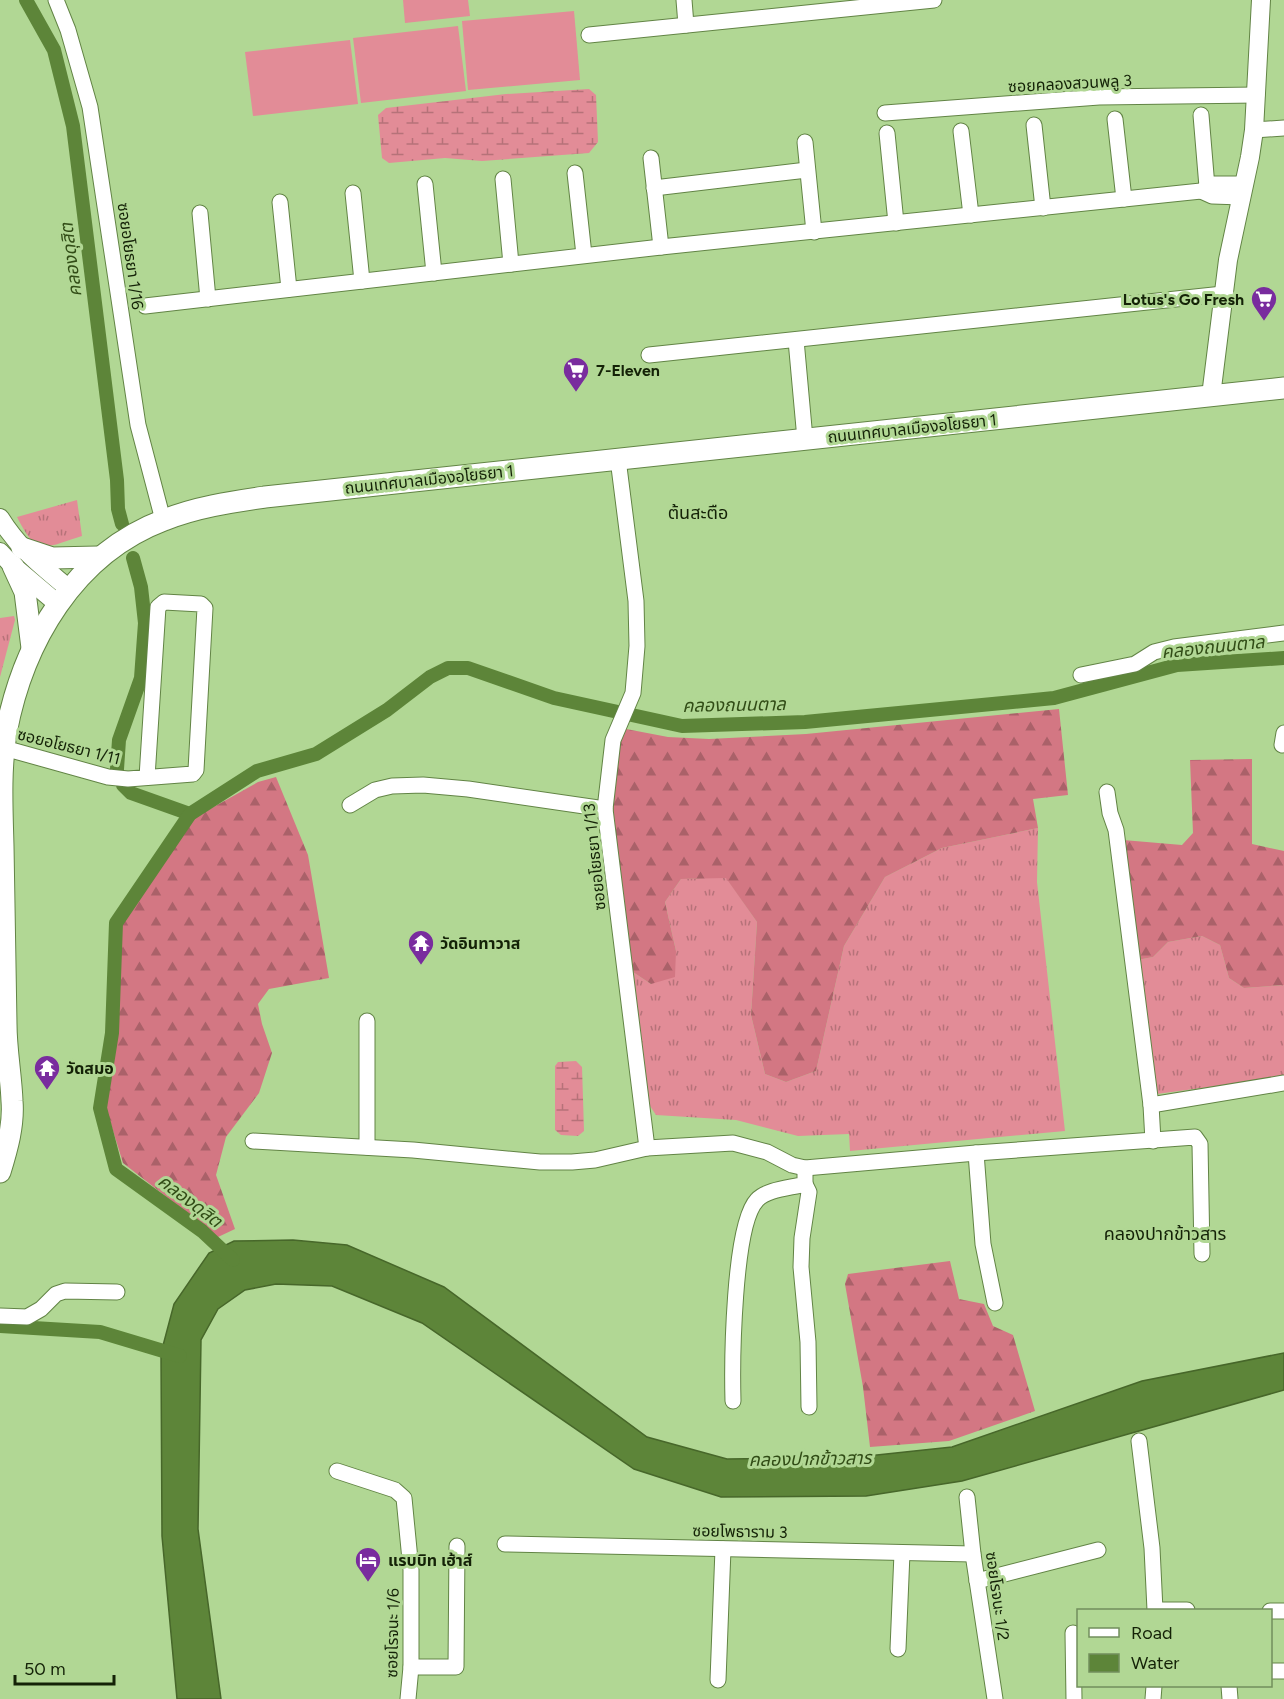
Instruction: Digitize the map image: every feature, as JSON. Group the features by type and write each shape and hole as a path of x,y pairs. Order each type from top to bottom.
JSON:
{"main road":[{"name":"ถนนเทศบาลเมืองอโยธยา 1","path":"0,1172 12,1117 3,1080 6,1046 2,785 4,748 15,691 32,648 63,596 98,557 132,535 163,520 208,507 265,497 1284,388"},
{"path":"32,648 25,592 12,556 98,557"}],"street":[{"name":"ซอยอโยธยา 1/16","path":"56,0 68,30 90,107 134,401 145,457 163,520"},
{"path":"684,0 686,25"},
{"path":"589,35 934,0"},
{"path":"1211,396 1222,294 1254,130 1261,0"},
{"name":"ซอยคลองสวนพลู 3","path":"885,113 1099,97 1257,95"},
{"path":"1201,115 1209,190"},
{"path":"1115,119 1124,199"},
{"path":"1034,125 1043,208"},
{"path":"1254,130 1284,128"},
{"path":"961,131 971,215"},
{"path":"886,133 896,223"},
{"path":"805,142 814,232"},
{"path":"651,158 661,246"},
{"path":"654,188 807,170"},
{"path":"575,173 584,255"},
{"path":"503,179 511,264"},
{"path":"425,184 434,273"},
{"path":"145,306 661,246 1209,190 1243,190"},
{"path":"353,193 362,281"},
{"path":"280,202 289,289"},
{"path":"200,213 208,299"},
{"path":"649,355 1222,294"},
{"path":"796,340 805,439"},
{"name":"ซอยอโยธยา 1/13","path":"618,459 636,601 635,668 633,693 613,740 605,809 647,1148"},
{"path":"0,518 14,540 12,556 63,596"},
{"name":"ซอยอโยธยา 1/11","path":"4,748 108,777 128,779 188,775 196,770 205,608 201,604 164,602 158,607 147,777"},
{"path":"1081,675 1135,664 1154,652 1174,647 1284,633"},
{"path":"350,805 375,790 392,786 414,785 468,789 605,809"},
{"path":"1107,792 1110,813 1116,830 1151,1105 1153,1141"},
{"path":"367,1021 367,1147"},
{"path":"1151,1105 1284,1083"},
{"path":"254,1141 367,1147 540,1162 596,1160 647,1148 733,1143 767,1152 792,1165 805,1168 1195,1137 1200,1144 1202,1254"},
{"path":"976,1153 983,1244 996,1303"},
{"path":"805,1168 805,1184 809,1192 802,1238 801,1267 808,1342 809,1407"},
{"path":"734,1401 733,1333 743,1232 756,1200 770,1193 805,1184"},
{"path":"0,1316 27,1317 36,1313 56,1294 66,1291 117,1292"},
{"path":"1139,1441 1152,1548 1155,1609"},
{"name":"ซอยโรจนะ 1/6","path":"337,1470 395,1490 404,1498 411,1570 411,1667 408,1699"},
{"name":"ซอยโรจนะ 1/2","path":"968,1497 973,1554 995,1699"},
{"name":"ซอยโพธาราม 3","path":"505,1544 973,1554"},
{"path":"411,1667 456,1667 457,1546"},
{"path":"718,1680 723,1549"},
{"path":"977,1581 1098,1550"},
{"path":"898,1649 902,1553"},
{"path":"1072,1633 1074,1699"}],"green space":[{"path":"403,0 468,0 470,16 405,23"},
{"path":"574,11 580,80 468,90 462,21"},
{"path":"458,26 466,91 361,103 353,38"},
{"path":"350,40 358,104 253,116 245,52"},
{"path":"589,89 596,95 598,142 589,153 482,161 445,158 389,163 382,158 378,115 386,108 506,94"},
{"path":"77,500 82,536 59,544 43,546 36,544 30,539 17,517"},
{"path":"14,616 15,620 0,677 0,618"},
{"path":"1059,709 1068,795 1033,799 1038,828 942,848 885,877 844,946 816,1071 786,1082 765,1074 751,1015 757,922 726,878 681,879 665,902 676,951 675,977 651,984 630,970 609,809 621,728 668,737 709,739 806,734"},
{"path":"1252,759 1252,844 1284,851 1284,985 1244,988 1229,978 1220,945 1202,936 1168,942 1153,957 1137,960 1123,840 1182,845 1193,833 1190,760"},
{"path":"276,777 308,855 329,978 269,989 258,1004 272,1053 259,1093 226,1137 216,1175 235,1229 218,1237 123,1163 106,1108 116,1035 120,926 194,818 258,782"},
{"path":"1038,828 1037,882 1065,1131 850,1151 849,1134 798,1136 736,1120 656,1115 650,1106 630,970 651,984 676,951 665,902 681,879 726,877 757,922 751,1015 765,1074 786,1082 816,1071 844,946 885,877 942,848"},
{"path":"1202,936 1220,945 1229,978 1244,988 1284,985 1284,1077 1157,1094 1137,960 1153,957 1168,942"},
{"path":"576,1061 582,1067 584,1131 578,1136 561,1135 555,1130 555,1066 558,1062"},
{"path":"950,1261 959,1299 984,1304 993,1326 1013,1335 1035,1411 949,1441 870,1447 863,1387 845,1284 848,1274"}],"water":[{"path":"293,1240 347,1245 444,1287 647,1437 727,1459 858,1457 952,1447 1142,1381 1284,1353 1284,1390 962,1481 866,1496 721,1497 634,1469 422,1323 332,1286 276,1284 245,1290 218,1309 201,1340 198,1529 221,1699 177,1699 162,1536 161,1353 174,1304 209,1253 234,1241"}],"waterway":[{"name":"คลองดุสิต","path":"26,0 54,50 73,126 117,480 118,509 122,524"},
{"name":"คลองดุสิต","path":"117,769 119,740 141,678 145,623 141,587 133,558"},
{"name":"คลองถนนตาล","path":"233,1260 202,1231 116,1169 100,1108 112,1033 116,923 190,814 257,771 316,754 387,710 430,677 448,668 468,668 554,698 682,726 805,722 1054,698 1177,665 1284,658"},
{"name":"คลองดุสิต","path":"123,785 131,793 190,814"},
{"path":"0,1326 100,1332 180,1356"}],"place":[{"name":"Lotus's Go Fresh","path":"1264,322"},
{"name":"7-Eleven","path":"576,393"},
{"name":"วัดอินทาวาส","path":"421,966"},
{"name":"วัดสมอ","path":"47,1091"},
{"name":"แรบบิท เฮ้าส์","path":"368,1583"}],"district":[{"name":"ต้นสะตือ","path":"698,513"},
{"name":"คลองปากข้าวสาร","path":"1165,1234"}]}
